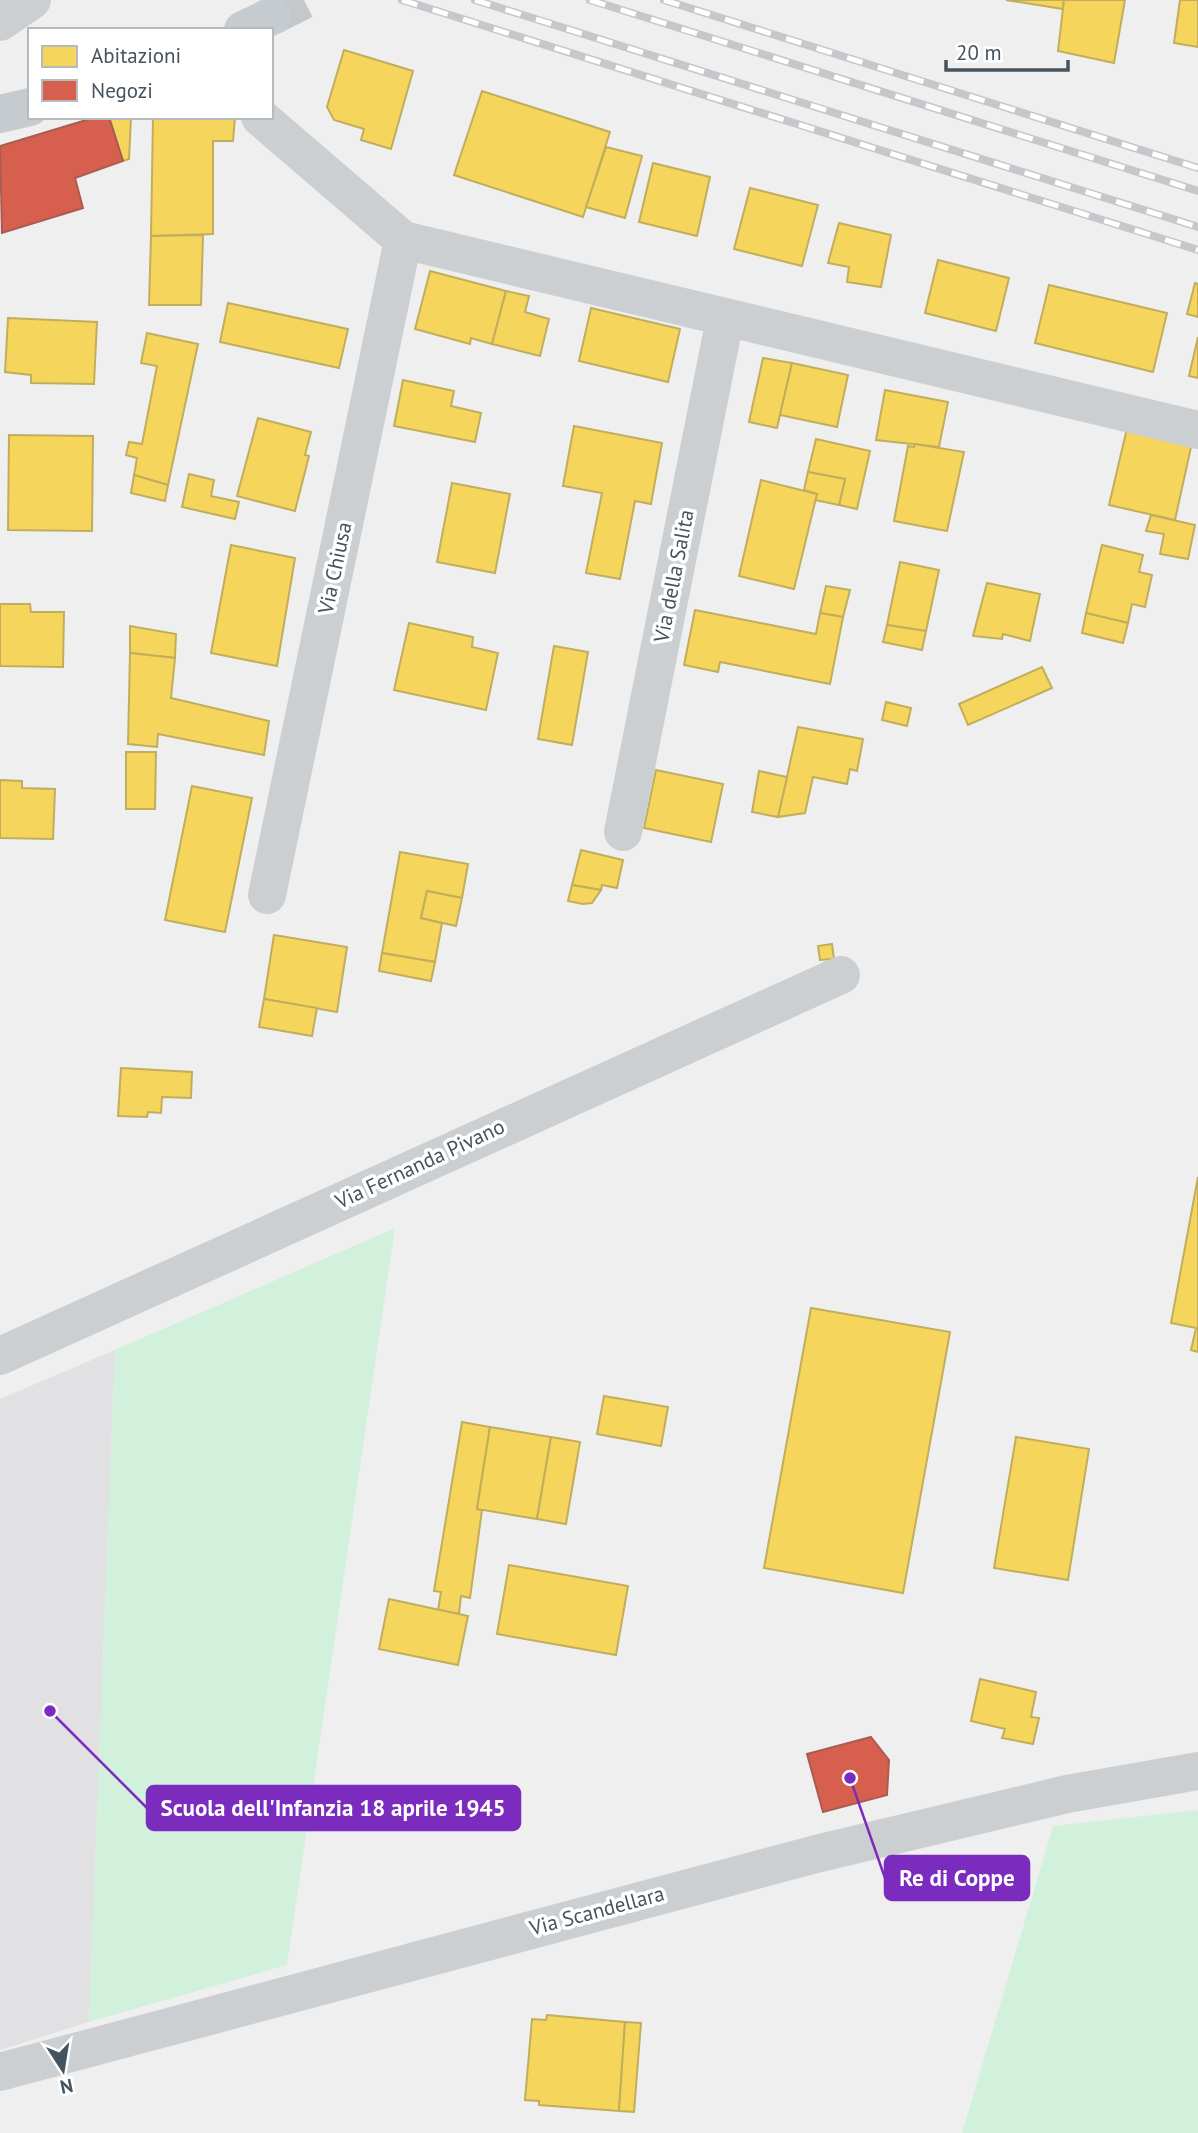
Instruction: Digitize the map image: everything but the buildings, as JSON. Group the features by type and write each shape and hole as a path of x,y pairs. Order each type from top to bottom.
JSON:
{"main road":[{"path":"0,114 28,107"}],"street":[{"path":"0,22 32,0"},
{"path":"262,119 403,240 1198,430"},
{"name":"Via Chiusa","path":"267,895 403,240"},
{"name":"Via della Salita","path":"623,832 725,319"},
{"name":"Via Fernanda Pivano","path":"0,1356 841,975"},
{"name":"Via Scandellara","path":"0,2072 816,1854 1067,1794 1198,1770"}],"shaded area":[{"path":"115,1350 89,2022 0,2050 0,1399"}],"green space":[{"path":"395,1228 287,1965 89,2022 115,1350"},
{"path":"1198,1810 1198,2133 962,2133 1053,1826"}],"tunnel":[{"path":"272,16 304,0"}],"railway":[{"path":"402,0 1198,250"},
{"path":"475,0 1198,227"},
{"path":"590,0 1198,191"},
{"path":"664,0 1198,168"}],"place":[{"name":"Scuola dell'Infanzia 18 aprile 1945","path":"50,1711"},
{"name":"Re di Coppe","path":"850,1778"}]}
